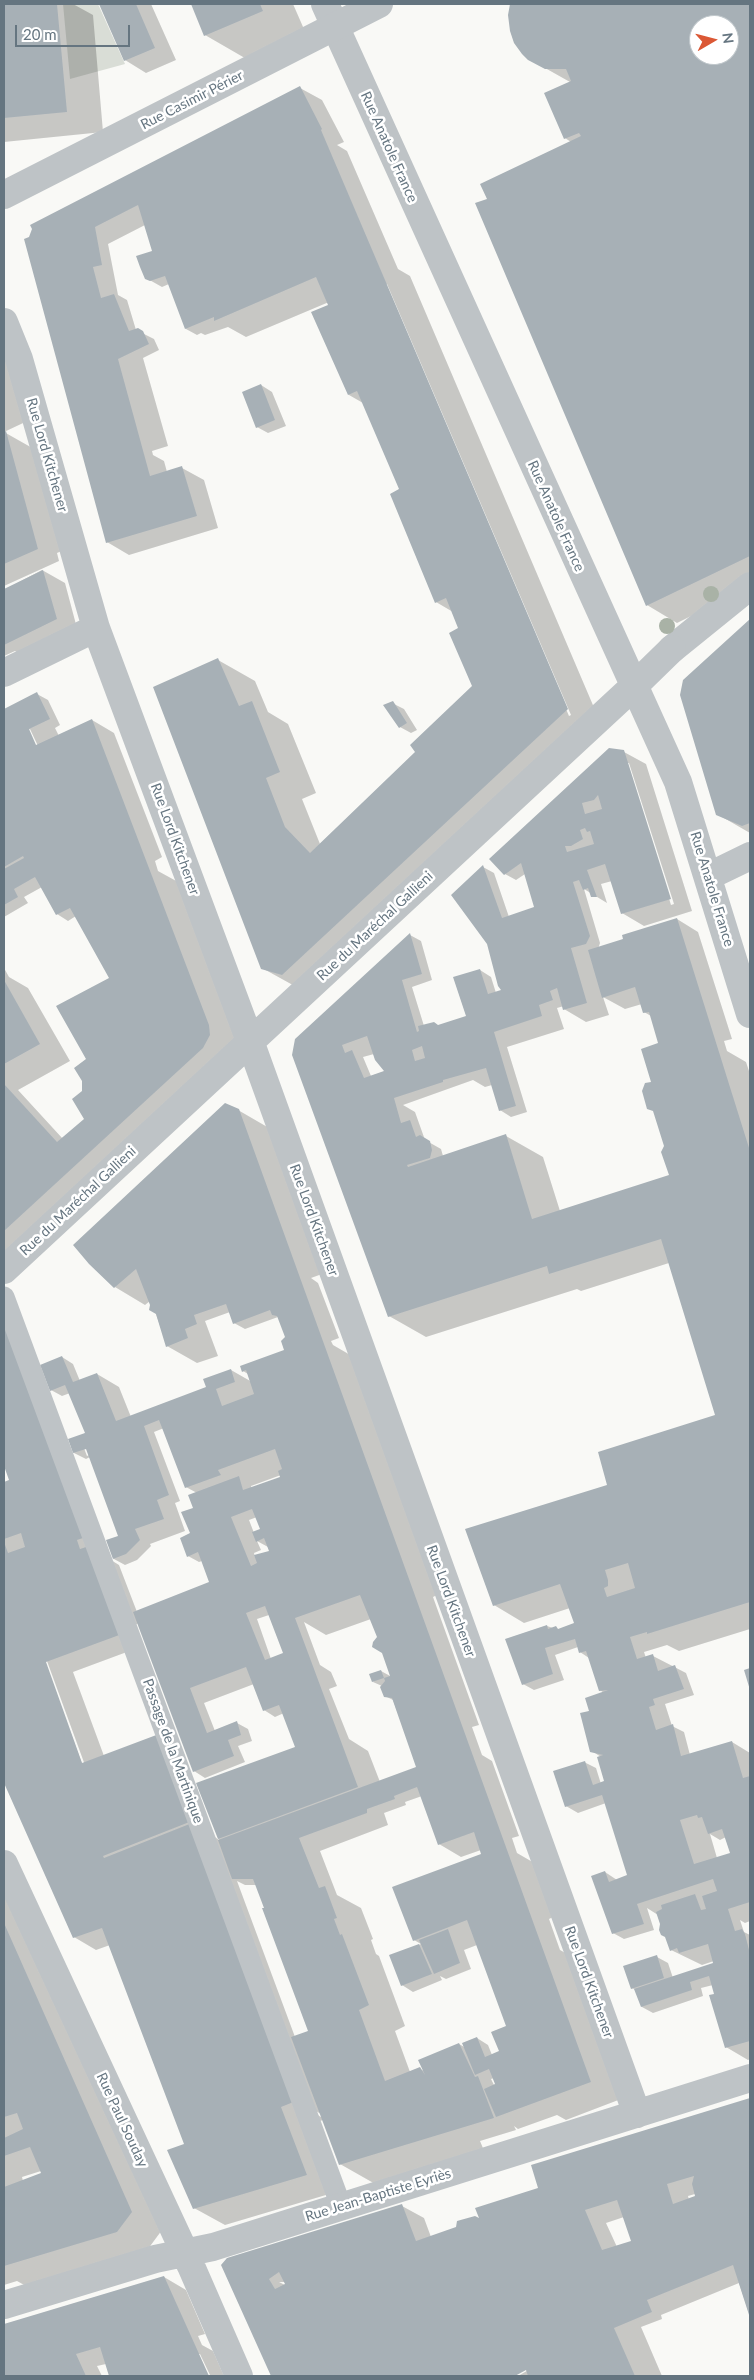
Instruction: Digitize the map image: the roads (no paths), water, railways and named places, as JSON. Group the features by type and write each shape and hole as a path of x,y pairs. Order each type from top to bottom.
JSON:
{"street":[{"name":"Rue Casimir Périer","path":"4,195 330,16 379,4"},
{"name":"Rue Anatole France","path":"330,16 633,687 678,782 709,876 750,1014"},
{"name":"Rue Lord Kitchener","path":"4,322 19,359 96,628 250,1041 637,2114"},
{"name":"Rue du Maréchal Gallieni","path":"4,1270 672,649 750,586"},
{"path":"4,672 96,628"},
{"path":"709,876 750,856"},
{"name":"Rue Paul Souday","path":"4,1864 239,2376"},
{"name":"Rue Jean-Baptiste Eyriès","path":"4,2305 155,2259 213,2247 750,2078"}],"lane":[{"name":"Passage de la Martinique","path":"4,1297 341,2206"}]}
